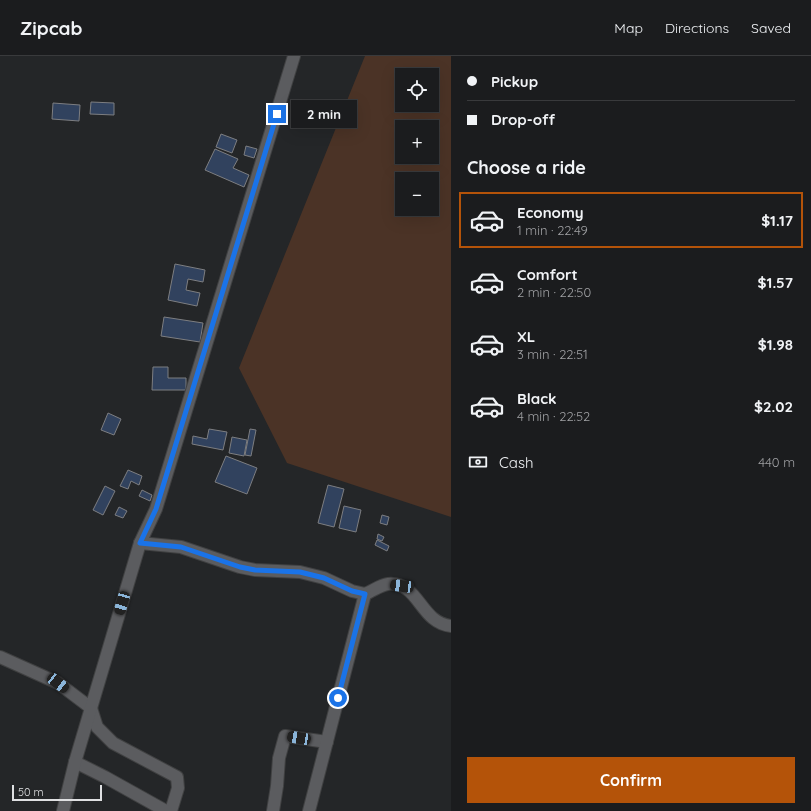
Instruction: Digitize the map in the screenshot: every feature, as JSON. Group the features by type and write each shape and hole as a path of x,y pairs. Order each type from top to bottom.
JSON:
{"street":[{"path":"63,811 75,762 140,543 156,509 294,56"},
{"path":"140,543 181,547 240,567 255,570 300,572 324,578 352,591 365,594 389,584 402,586 409,590 433,620 451,626"},
{"path":"309,811 365,594"},
{"path":"0,657 58,683 91,708 97,727 113,743 177,777 178,788 171,811"},
{"path":"272,811 277,786 279,758 285,736 327,742"},
{"path":"75,762 166,811"}],"shaded area":[{"path":"365,56 451,56 451,517 287,463 239,368"}],"building":[{"path":"91,102 114,103 114,115 90,114"},
{"path":"53,103 80,105 79,121 52,119"},
{"path":"221,134 237,140 232,153 216,147"},
{"path":"246,146 257,149 254,158 244,155"},
{"path":"215,149 238,159 233,168 249,175 244,187 205,170"},
{"path":"175,264 205,270 203,282 188,279 186,290 200,293 197,306 168,300"},
{"path":"164,317 203,323 200,342 161,336"},
{"path":"153,367 168,367 168,378 186,378 186,390 152,390"},
{"path":"108,413 121,419 114,435 101,430"},
{"path":"209,429 227,432 223,450 192,444 193,436 207,439"},
{"path":"250,429 256,430 251,456 245,455"},
{"path":"232,437 247,440 244,456 229,453"},
{"path":"226,456 257,468 247,494 215,482"},
{"path":"128,470 142,476 139,485 131,481 128,489 120,486"},
{"path":"328,485 344,489 334,527 318,523"},
{"path":"105,486 115,491 103,515 93,510"},
{"path":"142,490 152,495 150,501 139,496"},
{"path":"344,506 361,510 356,532 339,528"},
{"path":"119,507 127,511 123,518 115,515"},
{"path":"382,515 389,517 387,525 380,523"},
{"path":"378,534 384,537 382,541 377,539"},
{"path":"377,540 389,546 387,551 375,545"}],"route":[{"path":"277,114 156,509 140,543 181,547 240,567 255,570 300,572 324,578 352,591 365,594 338,698"}]}
